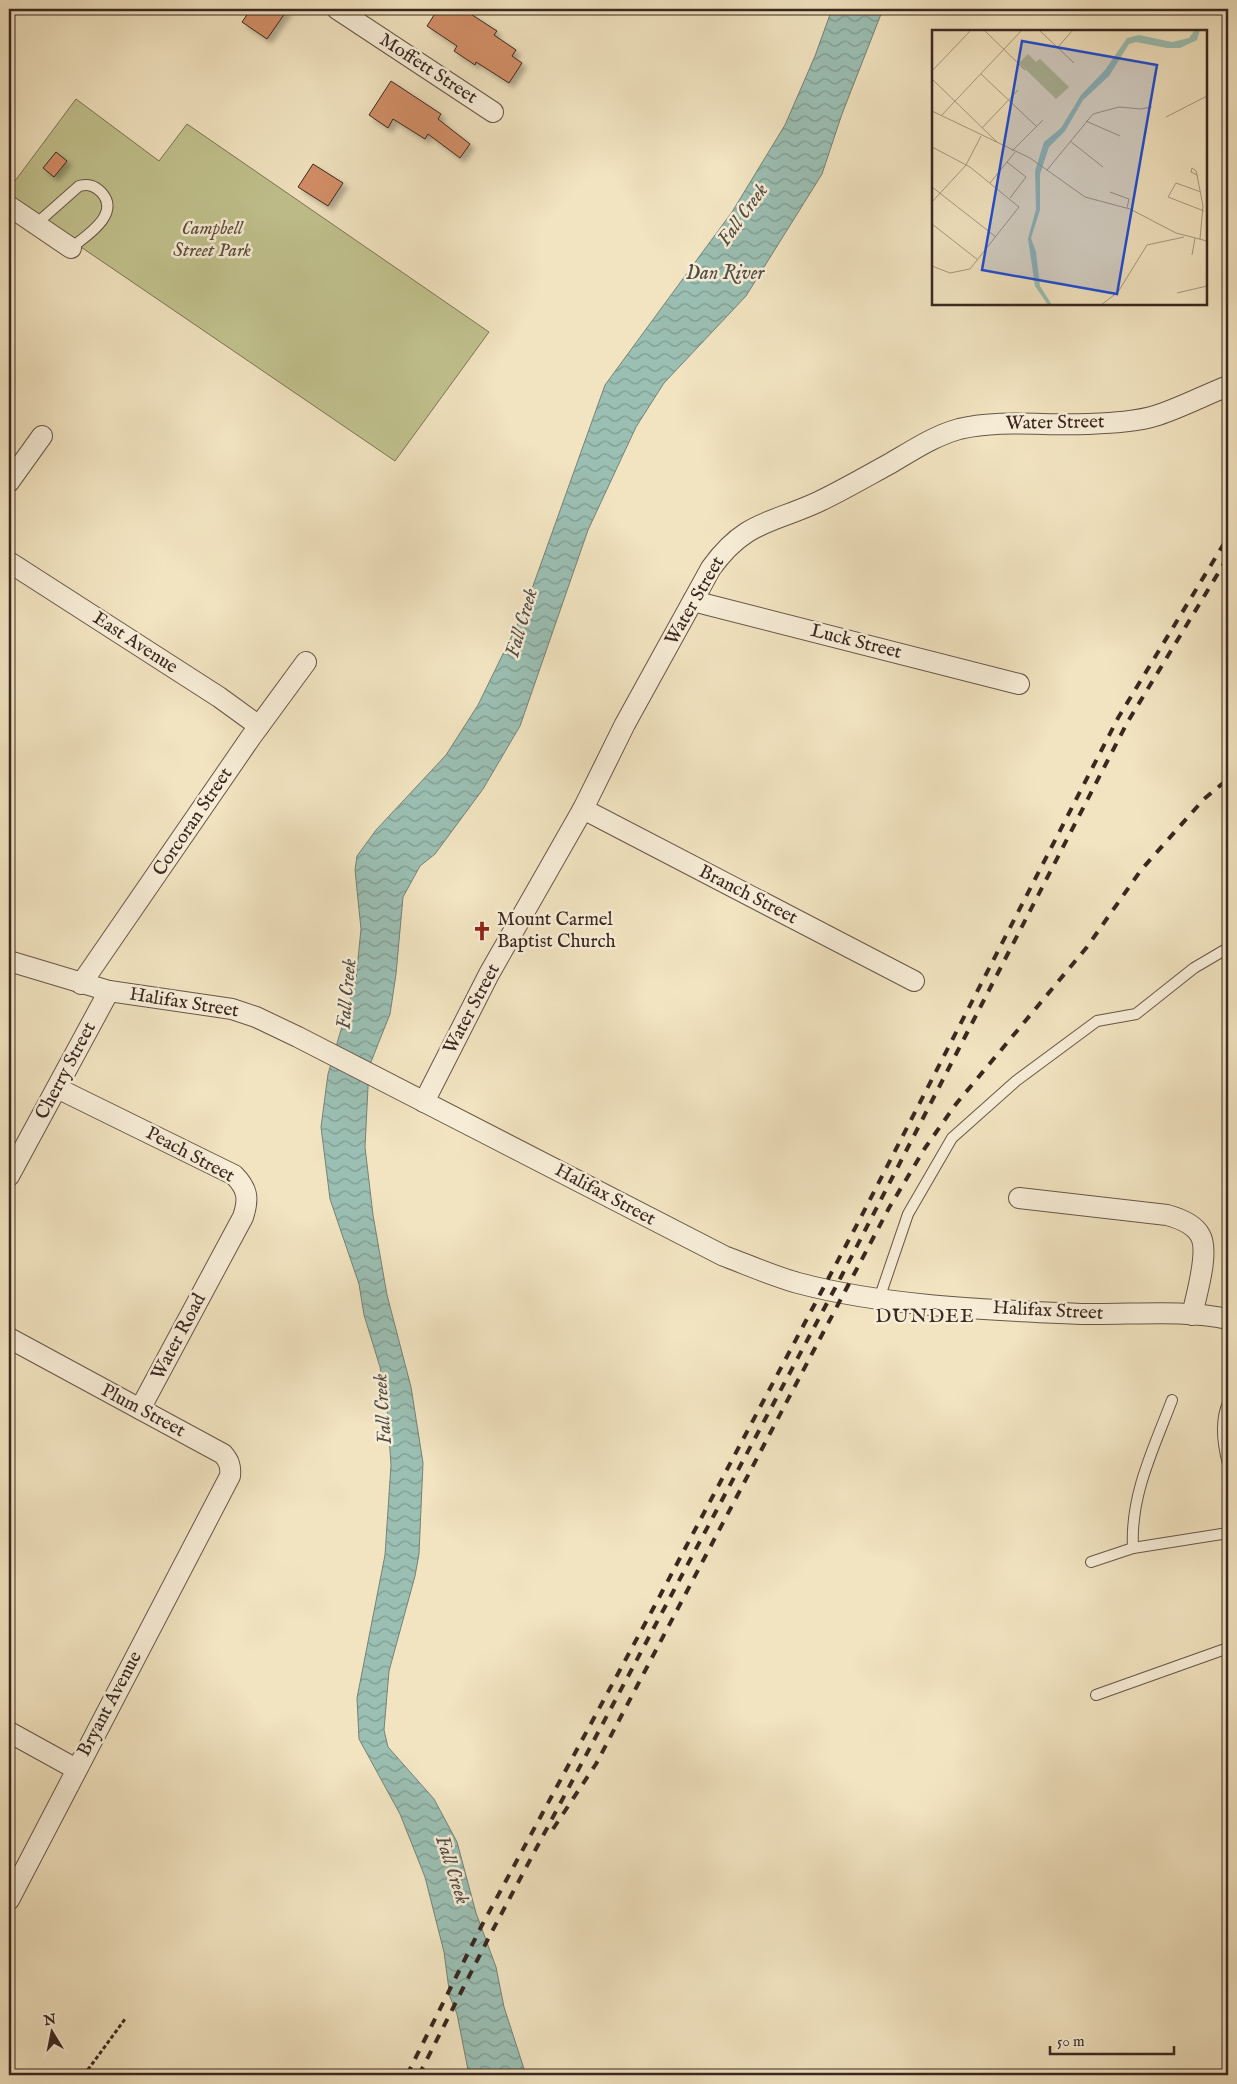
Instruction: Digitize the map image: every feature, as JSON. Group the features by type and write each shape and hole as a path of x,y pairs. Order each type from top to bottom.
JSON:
{"street":[{"name":"Moffett Street","path":"337,9 493,112"},
{"path":"9,206 71,248"},
{"name":"Water Street","path":"424,1102 490,974 583,809 625,724 693,601 723,551 742,534 760,524 814,503 850,486 932,439 958,429 1016,423 1086,424 1149,417 1228,386"},
{"path":"9,482 42,436"},
{"name":"East Avenue","path":"9,562 219,697 259,726"},
{"name":"Luck Street","path":"693,601 1019,684"},
{"name":"Corcoran Street","path":"81,984 259,726 306,662"},
{"name":"Branch Street","path":"583,809 914,981"},
{"name":"Halifax Street","path":"9,961 109,991 232,1009 256,1017 298,1036 724,1256 798,1283 879,1299 968,1307 1085,1314 1192,1315 1228,1319"},
{"name":"Cherry Street","path":"9,1176 109,991"},
{"name":"Peach Street","path":"57,1088 234,1176 242,1183 247,1193 247,1204 243,1217 218,1264"},
{"path":"1019,1198 1167,1215 1195,1228 1200,1234 1203,1243 1201,1270 1192,1315"},
{"name":"Water Road","path":"140,1409 218,1264"},
{"name":"Plum Street","path":"9,1338 223,1454 231,1467 230,1476 212,1509"},
{"name":"Bryant Avenue","path":"9,1900 212,1509"},
{"path":"9,1732 76,1769"}],"lane":[{"path":"36,224 79,186 87,185 94,187 102,193 106,200 105,218 100,225 71,248"},
{"path":"879,1299 908,1214 952,1138 1016,1081 1098,1021 1136,1014 1194,968 1228,948"},
{"path":"1134,1548 1132,1527 1141,1481 1172,1400"},
{"path":"1228,1403 1224,1423 1224,1444 1228,1464"},
{"path":"1091,1562 1134,1548 1228,1533"},
{"path":"1096,1695 1228,1648"}],"path":[{"path":"84,2075 125,2019"}],"green space":[{"name":"Campbell Street Park","path":"76,99 159,161 187,124 489,332 395,461 9,198 9,189"}],"water":[{"name":"Dan River","path":"832,9 883,9 842,114 822,174 746,296 664,383 636,427 588,530 520,726 483,789 435,854 420,866 403,897 396,974 390,1014 369,1067 365,1147 373,1215 387,1295 411,1387 423,1463 419,1554 415,1576 389,1671 384,1730 388,1747 434,1799 457,1842 476,1913 496,1967 504,2007 526,2075 469,2075 457,2014 450,1997 444,1952 425,1877 400,1814 359,1739 357,1698 385,1555 391,1465 387,1408 380,1367 364,1315 359,1284 330,1199 321,1127 328,1074 356,979 361,929 355,870 357,856 376,830 446,755 478,705 524,611 605,385 732,212 785,125 815,56"}],"building":[{"path":"251,9 288,9 267,39 242,22"},
{"path":"438,9 463,9 497,31 494,35 516,50 512,56 522,63 509,83 476,62 475,65 454,51 457,46 427,26"},
{"path":"391,81 441,114 438,119 470,144 460,158 428,134 425,139 393,119 388,128 369,115"},
{"path":"56,152 67,161 54,177 43,168"},
{"path":"313,164 343,183 328,206 298,187"}],"railway":[{"path":"407,2075 482,1925 654,1607 861,1217 1118,718 1228,537"},
{"path":"419,2075 489,1937 842,1275 1127,723 1228,557"},
{"path":"553,1829 596,1764 889,1208 925,1148 956,1104 1087,947 1141,870 1204,799 1228,779"}],"place":[{"name":"Mount Carmel Baptist Church","path":"482,931"}],"district":[{"name":"DUNDEE","path":"925,1316"}],"water label":[{"name":"Fall Creek","path":"743,215"},
{"name":"Fall Creek","path":"522,623"},
{"name":"Fall Creek","path":"347,994"},
{"name":"Fall Creek","path":"383,1409"},
{"name":"Fall Creek","path":"452,1870"}]}
